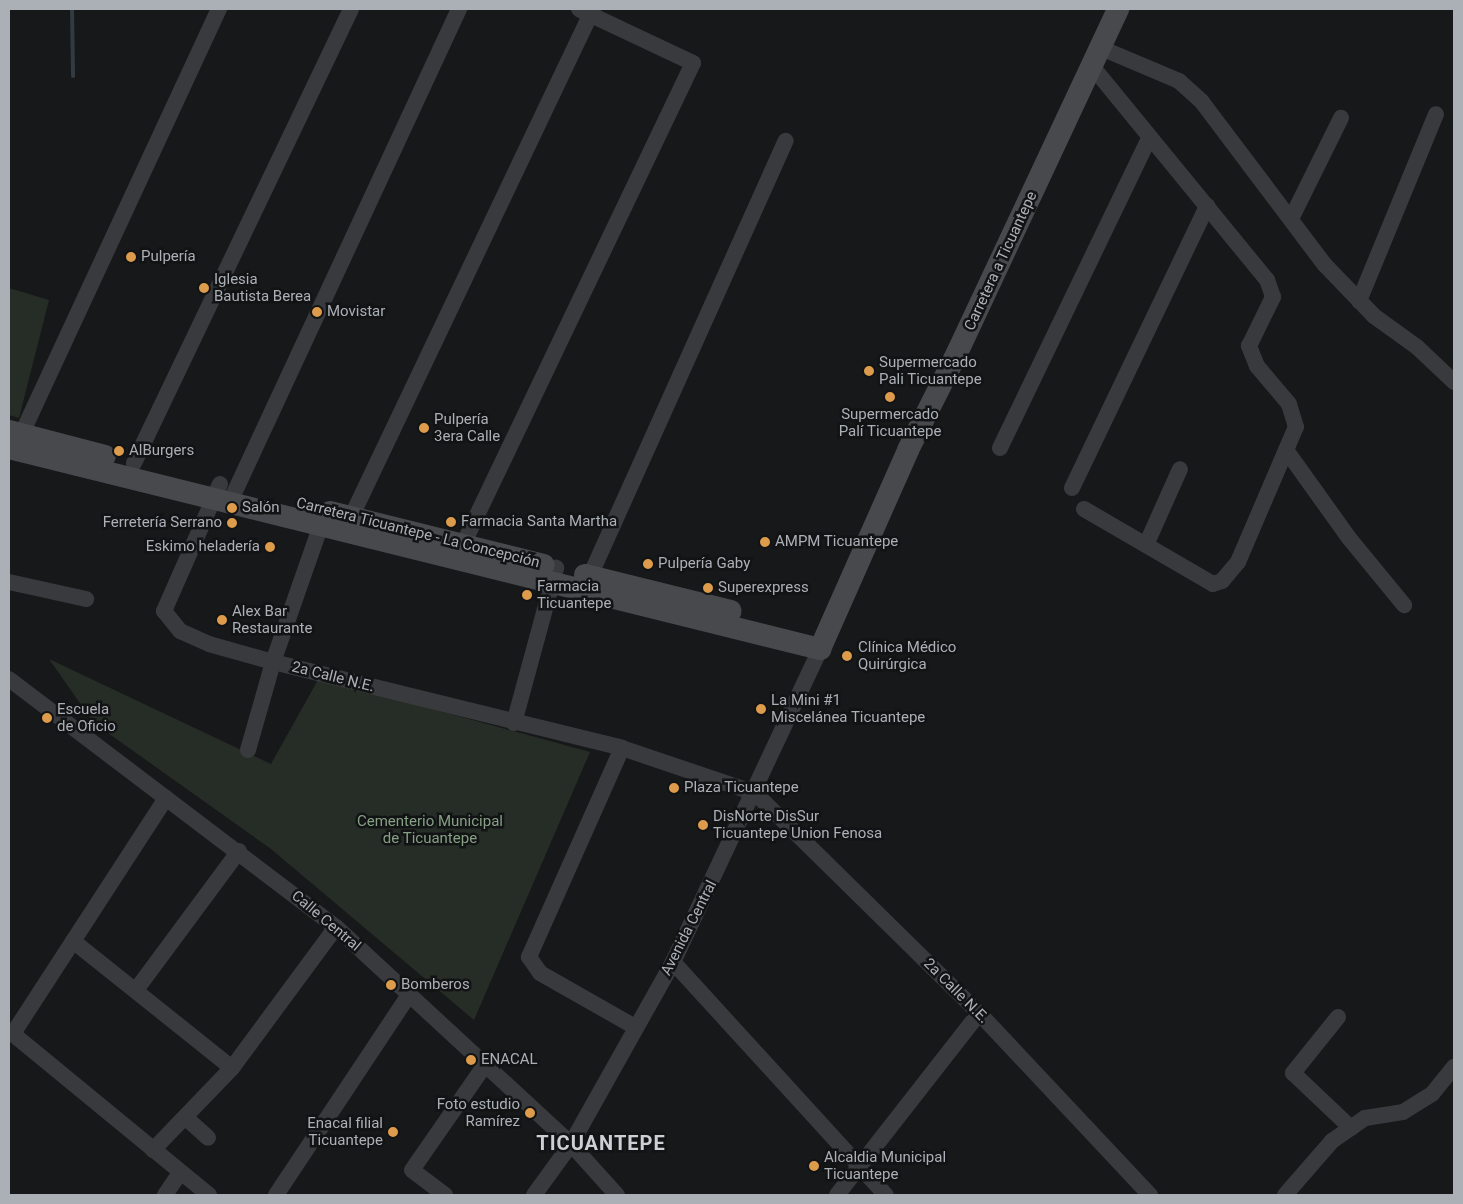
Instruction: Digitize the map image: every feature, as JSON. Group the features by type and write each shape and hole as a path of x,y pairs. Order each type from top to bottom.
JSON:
{"main road":[{"name":"Carretera a Ticuantepe","path":"823,642 908,450 1118,9"},
{"name":"Carretera Ticuantepe - La Concepción","path":"13,441 134,463 321,525 348,524"},
{"name":"Carretera Ticuantepe - La Concepción","path":"13,441 823,642"}],"street":[{"path":"13,441 218,9"},
{"path":"134,463 351,9"},
{"path":"225,493 459,9"},
{"path":"348,524 587,11 693,63 460,552"},
{"path":"1084,509 1213,584 1222,581 1238,562 1296,427 1296,417 1276,386 1257,366 1249,346 1272,297 1270,289 1259,269 1208,206 1149,139 1096,57"},
{"path":"1096,57 1179,82 1187,88 1221,125 1325,265 1374,316 1417,347 1454,381"},
{"path":"1359,302 1436,114"},
{"path":"1291,219 1341,118"},
{"path":"1000,448 1149,139"},
{"path":"587,583 786,141"},
{"path":"1072,488 1208,206"},
{"path":"1286,450 1350,538 1404,605"},
{"path":"1146,545 1180,469"},
{"name":"2a Calle N.E.","path":"225,493 164,611 180,631 209,644 273,662 514,723 622,748 755,793 979,1013 1145,1193"},
{"path":"248,750 273,662 321,525"},
{"path":"514,723 553,575"},
{"path":"9,582 86,599"},
{"name":"Avenida Central","path":"534,1195 570,1144 673,962 755,793 823,642"},
{"name":"Calle Central","path":"9,679 239,851 336,927 570,1144 617,1195"},
{"path":"622,748 529,957 540,973 635,1027"},
{"path":"166,798 13,1034 209,1195"},
{"path":"136,990 239,851"},
{"path":"153,1150 232,1068 336,927"},
{"path":"73,941 232,1068"},
{"path":"673,962 886,1195"},
{"path":"276,1195 409,995"},
{"path":"837,1195 979,1013"},
{"path":"1338,1017 1293,1073 1351,1128"},
{"path":"445,1195 412,1170 485,1065"},
{"path":"1285,1195 1332,1141 1365,1118 1402,1112 1432,1094 1454,1067"},
{"path":"185,1117 208,1138"},
{"path":"164,1195 180,1172"}],"green space":[{"path":"9,288 49,300 19,418 9,415"},
{"name":"Cementerio Municipal de Ticuantepe","path":"49,659 271,764 319,678 590,752 474,1020 271,849 94,723"}],"waterway":[{"path":"72,9 73,76"}],"place":[{"name":"Pulpería","path":"131,257"},
{"name":"Iglesia Bautista Berea","path":"204,288"},
{"name":"Movistar","path":"317,312"},
{"name":"Supermercado Pali Ticuantepe","path":"869,371"},
{"name":"Supermercado Palí Ticuantepe","path":"890,397"},
{"name":"Pulpería 3era Calle","path":"424,428"},
{"name":"AlBurgers","path":"119,451"},
{"name":"Salón","path":"232,508"},
{"name":"Farmacia Santa Martha","path":"451,522"},
{"name":"Ferretería Serrano","path":"232,523"},
{"name":"AMPM Ticuantepe","path":"765,542"},
{"name":"Eskimo heladería","path":"270,547"},
{"name":"Pulpería Gaby","path":"648,564"},
{"name":"Superexpress","path":"708,588"},
{"name":"Farmacia Ticuantepe","path":"527,595"},
{"name":"Alex Bar Restaurante","path":"222,620"},
{"name":"Clínica Médico Quirúrgica","path":"847,656"},
{"name":"La Mini #1 Miscelánea Ticuantepe","path":"761,709"},
{"name":"Escuela de Oficio","path":"47,718"},
{"name":"Plaza Ticuantepe","path":"674,788"},
{"name":"DisNorte DisSur Ticuantepe Union Fenosa","path":"703,825"},
{"name":"Bomberos","path":"391,985"},
{"name":"ENACAL","path":"471,1060"},
{"name":"Foto estudio Ramírez","path":"530,1113"},
{"name":"Enacal filial Ticuantepe","path":"393,1132"},
{"name":"Alcaldia Municipal Ticuantepe","path":"814,1166"}],"district":[{"name":"TICUANTEPE","path":"601,1143"}]}
